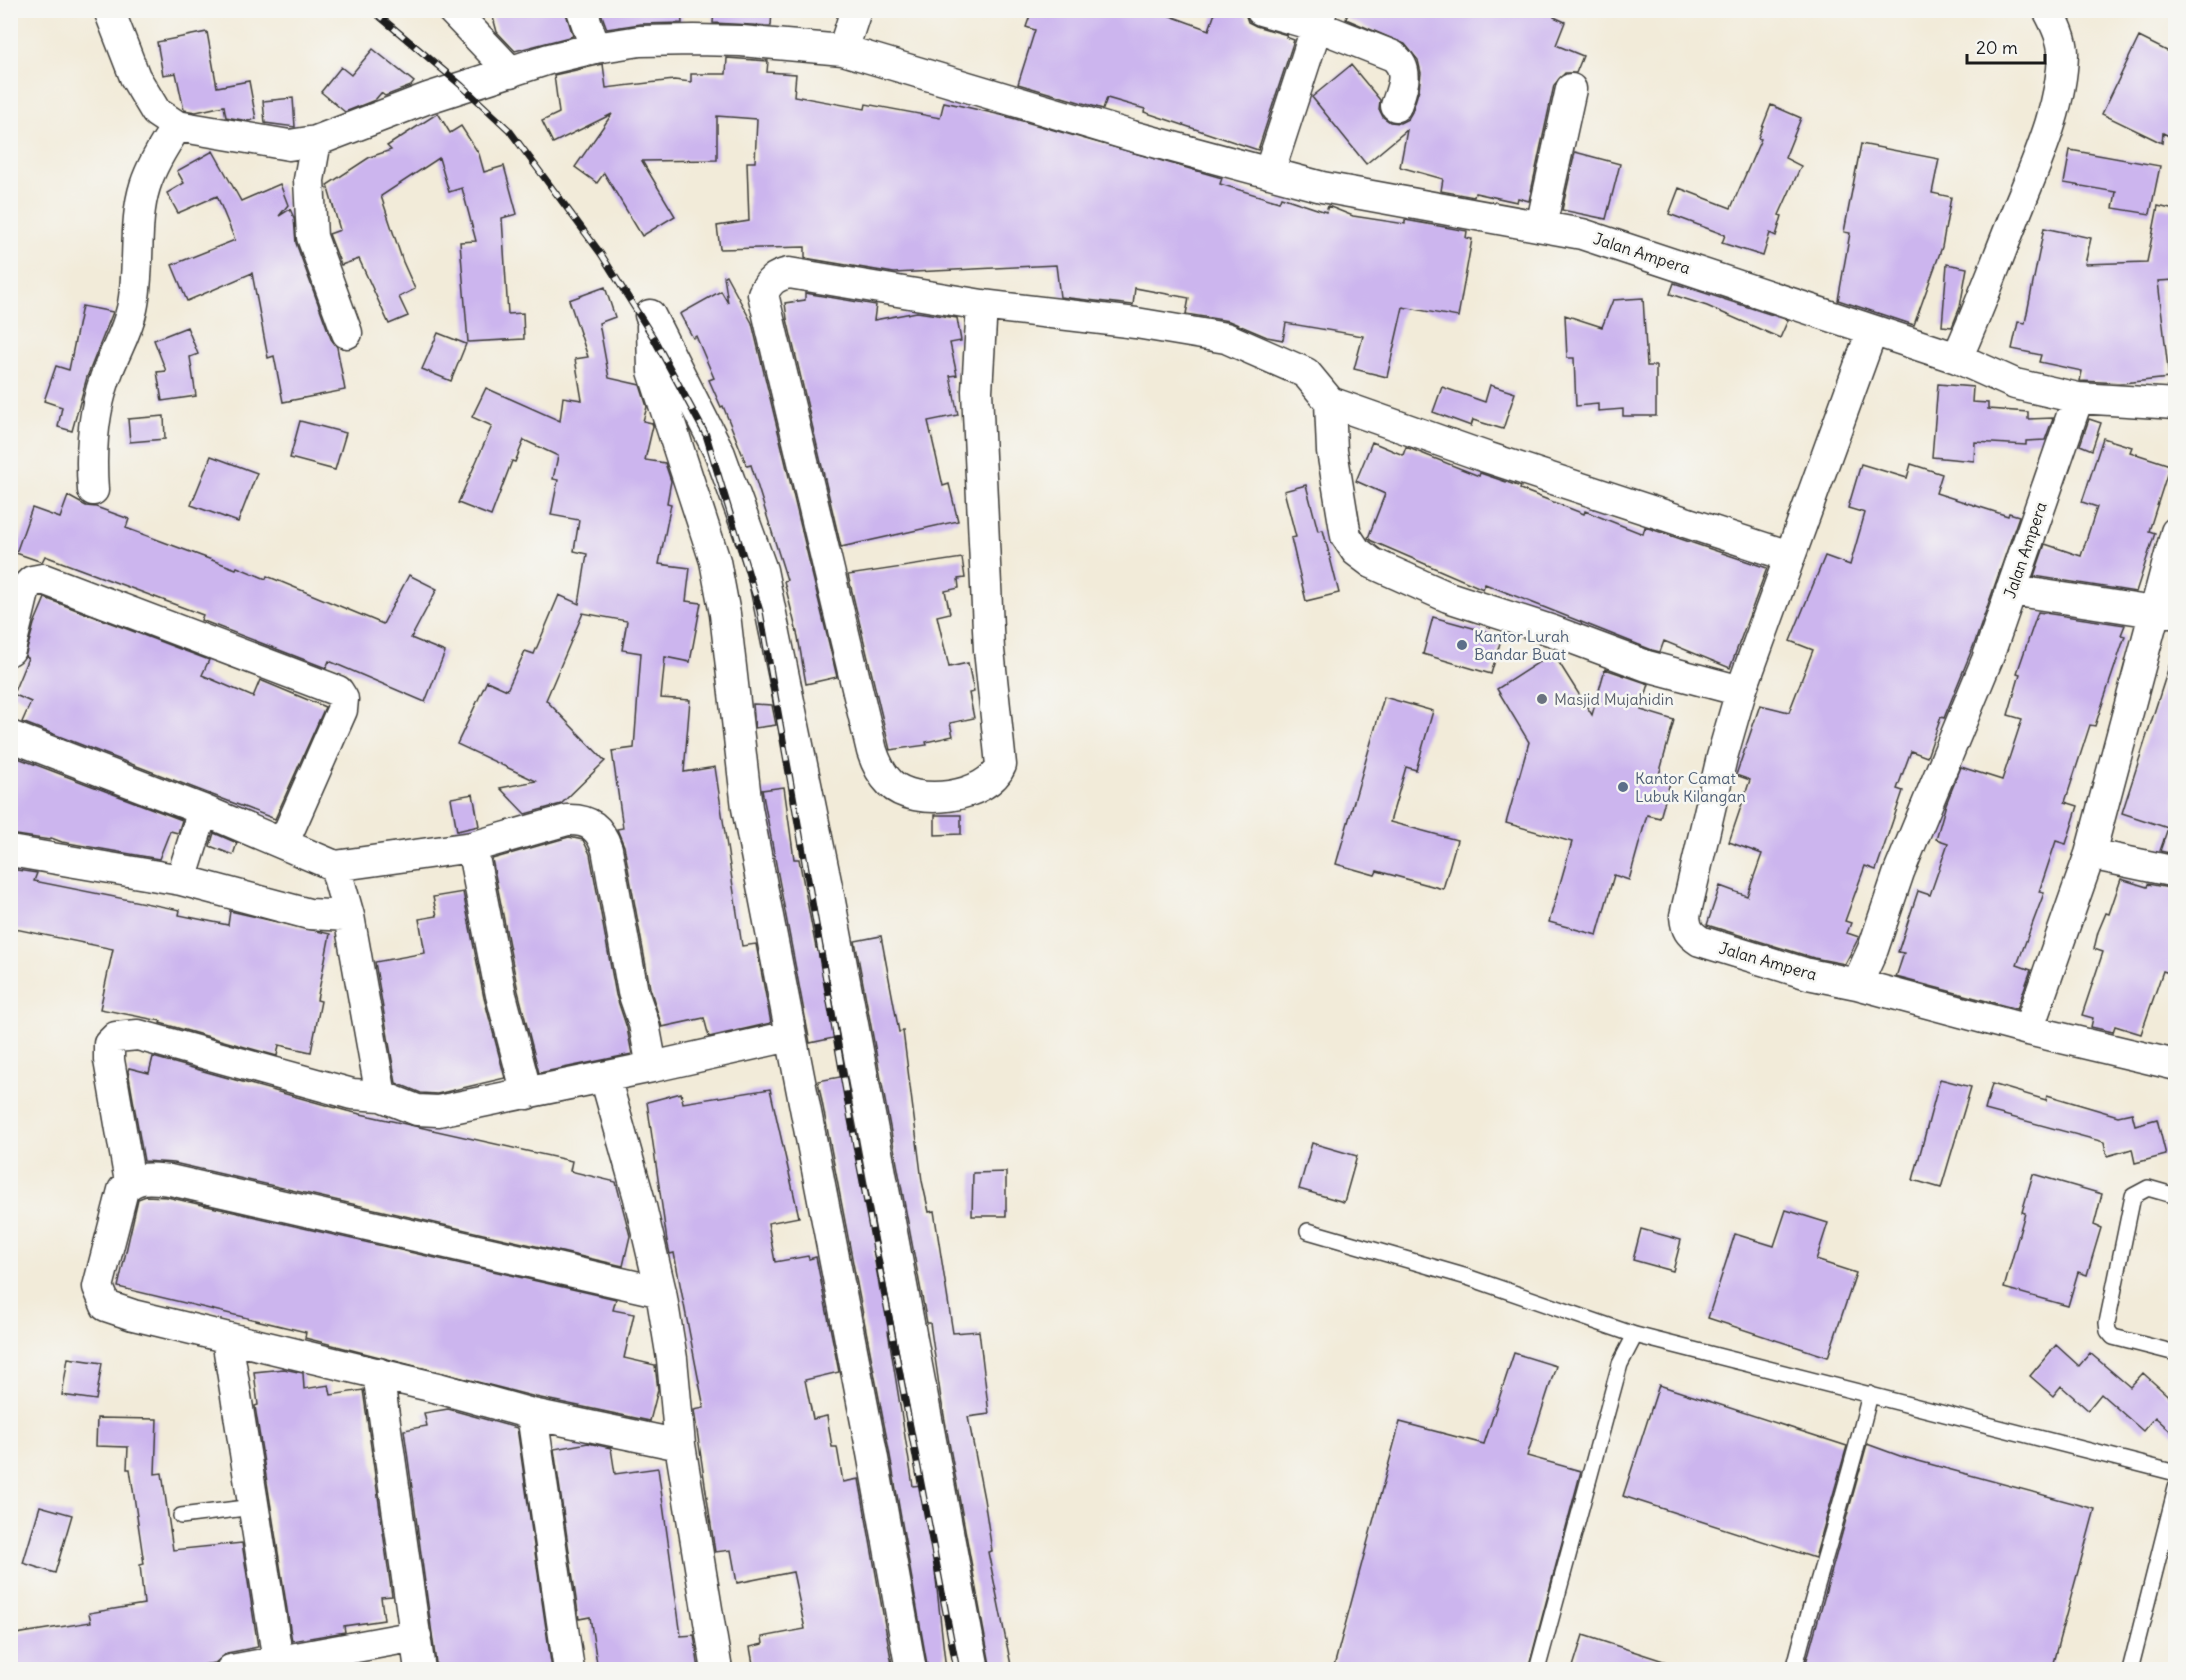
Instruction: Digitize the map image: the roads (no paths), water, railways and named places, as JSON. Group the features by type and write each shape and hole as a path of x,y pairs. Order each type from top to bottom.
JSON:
{"street":[{"path":"93,490 91,468 96,414 109,368 120,346 132,307 144,188 159,152 177,126 156,112 135,77 109,10"},
{"path":"452,10 511,72"},
{"path":"582,10 595,48"},
{"path":"843,50 856,10"},
{"path":"1261,10 1320,18 1393,56 1400,61 1404,80 1396,106"},
{"path":"1957,358 1979,310 2042,145 2060,83 2063,50 2056,25 2048,10"},
{"path":"1269,173 1320,18"},
{"name":"Jalan Ampera","path":"177,126 289,145 316,141 428,98 549,59 595,48 640,41 741,40 843,50 1032,107 1322,187 1582,234 1957,358 2015,384 2078,398 2175,404"},
{"path":"1541,226 1571,89"},
{"path":"316,141 309,180 312,237 347,333"},
{"path":"982,305 978,402 989,651 1001,765 997,775 984,786 969,793 939,797 905,793 891,784 877,765 872,751 837,596 762,294 777,276 789,273 982,305 1136,322 1226,338 1306,373 1330,402 1486,457 1788,556"},
{"path":"910,1670 872,1453 747,808 723,603 715,561 653,371 650,315 720,454 762,570 829,896 974,1670"},
{"name":"Jalan Ampera","path":"1872,331 1788,556 1741,691 1690,889 1685,926 1690,934 1700,941 1808,974 1857,984 1873,949 1899,872 1959,732 2078,398"},
{"path":"1330,402 1332,451 1346,536 1356,551 1372,563 1448,597 1553,630 1647,666 1741,691"},
{"path":"2028,1030 2090,854 2165,612 2175,532"},
{"path":"10,650 25,588 32,581 43,579 338,691 343,699 342,710 283,844"},
{"path":"2011,590 2165,612"},
{"path":"10,736 203,810 335,866 472,847 567,820 580,819 591,823 601,833 607,849 633,992 644,1024 652,1067"},
{"path":"181,880 203,810"},
{"path":"472,847 501,995 527,1094"},
{"path":"10,851 181,880 309,914 349,916"},
{"path":"2090,854 2175,872"},
{"path":"335,866 349,916 381,1096"},
{"path":"1857,984 2028,1030 2175,1065"},
{"path":"130,1182 109,1060 109,1044 116,1037 138,1035 342,1091 381,1096 417,1110 438,1111 527,1094 790,1036"},
{"path":"605,1077 639,1198 661,1292 672,1359 680,1445 717,1670"},
{"path":"661,1292 170,1180 142,1177 130,1182 123,1190 98,1287 102,1302 113,1309 532,1414 680,1445"},
{"path":"227,1339 278,1661"},
{"path":"378,1374 420,1670"},
{"path":"532,1414 569,1670"},
{"path":"231,1670 416,1636"}],"lane":[{"path":"2175,1196 2148,1188 2133,1196 2107,1323 2108,1330 2114,1337 2175,1353"},
{"path":"1308,1231 1467,1277 1635,1335 2175,1473"},
{"path":"1537,1670 1620,1364 1635,1335"},
{"path":"1794,1670 1817,1577 1857,1451 1870,1394"},
{"path":"2130,1670 2175,1488"},
{"path":"181,1516 253,1507"}],"railway":[{"path":"372,10 462,86 509,130 601,254 653,337 706,435 760,611 851,1120 957,1670"}],"place":[{"name":"Kantor Lurah Bandar Buat","path":"1462,645"},
{"name":"Masjid Mujahidin","path":"1542,699"},
{"name":"Kantor Camat Lubuk Kilangan","path":"1623,787"}]}
